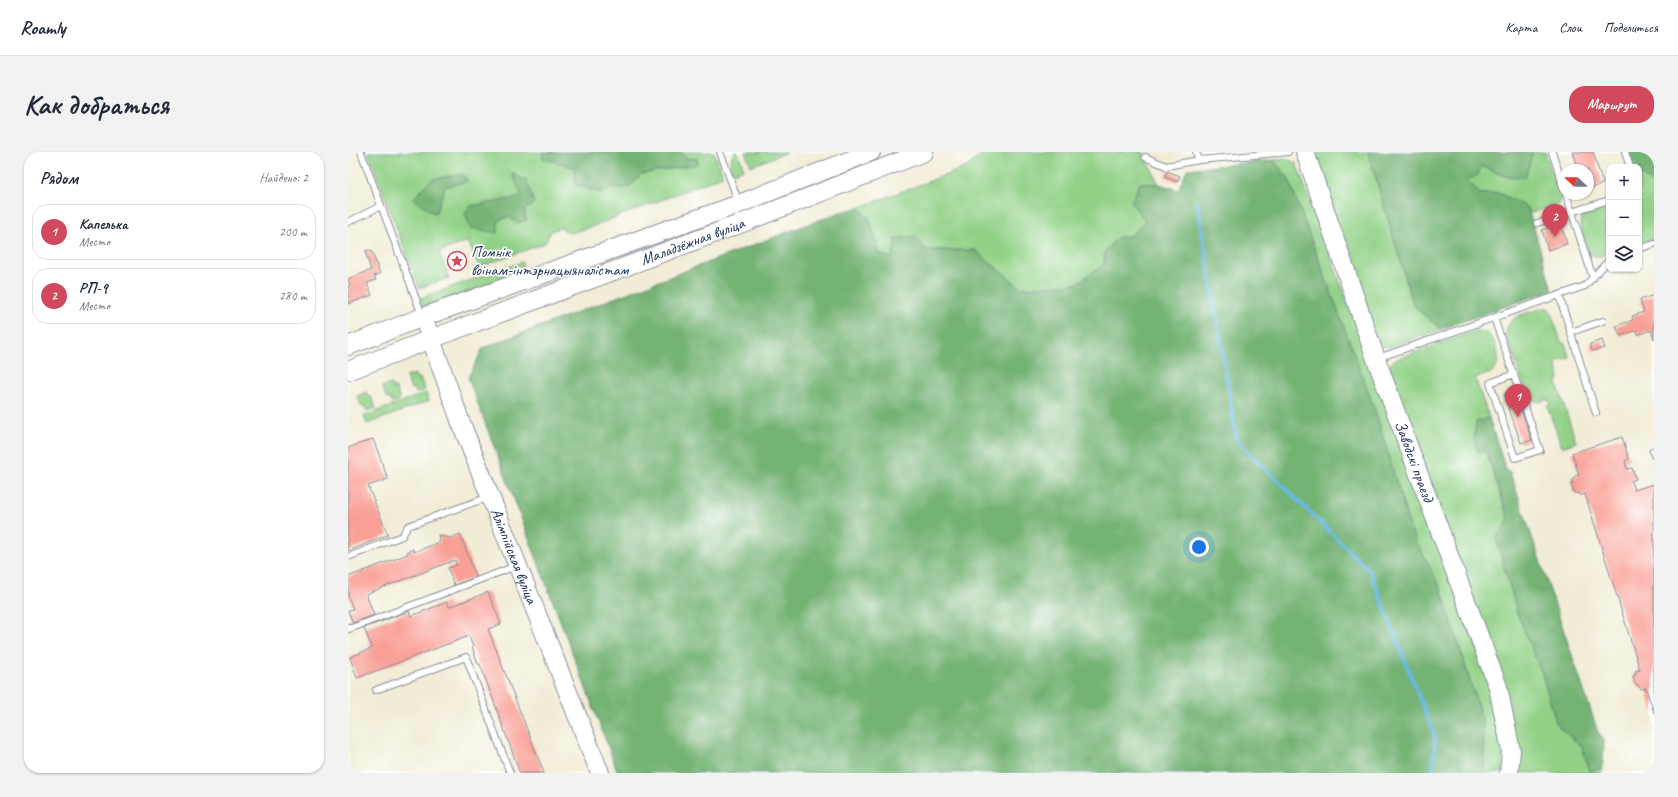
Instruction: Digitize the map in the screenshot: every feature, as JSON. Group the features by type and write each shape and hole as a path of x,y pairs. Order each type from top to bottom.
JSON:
{"main road":[{"name":"Маладзёжная вуліца","path":"348,372 742,213 871,152"},
{"name":"Маладзёжная вуліца","path":"348,346 423,317 924,152"},
{"name":"Заводскі праезд","path":"1304,152 1376,359 1498,687 1511,751 1510,773"},
{"name":"Алімпійская вуліца","path":"423,317 461,423 600,773"}],"lane":[{"path":"361,152 423,317"},
{"path":"720,152 742,213"},
{"path":"1196,152 1199,160"},
{"path":"1145,157 1166,166 1199,160 1288,152"},
{"path":"1552,152 1558,170"},
{"path":"1625,152 1629,164"},
{"path":"1568,200 1593,278"},
{"path":"1538,223 1606,201"},
{"path":"348,222 381,206"},
{"path":"1642,248 1654,244"},
{"path":"1376,359 1585,286 1606,263"},
{"path":"1559,295 1572,332 1596,413"},
{"path":"1494,318 1514,374 1540,450 1515,458 1490,383 1514,374"},
{"path":"1572,332 1603,321"},
{"path":"348,557 402,536 408,526 491,496"},
{"path":"348,627 349,629 518,565"},
{"path":"376,690 466,656 510,773"}],"green space":[{"path":"368,152 714,152 723,176 594,226 570,233 560,228 551,231 545,243 479,267 468,241 439,252 449,278 419,288"},
{"path":"542,152 681,152 686,158 697,159 698,164 641,174 630,187 606,190 602,193 575,185 575,168 543,158"},
{"path":"734,152 738,152 744,169 733,173 730,163"},
{"path":"745,152 787,152 751,166"},
{"path":"984,152 1143,152 1159,184 1140,183 1145,221 1130,236 1105,251 1104,264 1076,284 1021,288 975,250 926,250 892,258 880,254 869,218 858,208 967,167"},
{"path":"1309,152 1368,152 1414,306 1441,329 1389,347 1382,346 1377,341"},
{"path":"1368,152 1532,152 1525,178 1505,176 1481,166 1478,175 1467,180 1480,194 1499,193 1528,208 1552,290 1441,329 1414,306"},
{"path":"1532,152 1545,152 1558,191 1558,200 1561,200 1559,204 1532,213 1499,193 1480,194 1467,180 1477,175 1481,166 1505,176 1532,155"},
{"path":"1629,152 1654,152 1654,184 1642,176 1642,164 1632,164"},
{"path":"1286,159 1296,163 1492,690 1503,752 1503,773 1485,773 1483,722 1441,589 1411,531 1375,410 1288,178 1273,160"},
{"path":"1273,160 1288,178 1375,410 1411,531 1441,589 1483,722 1485,773 618,773 468,378 483,348 840,212 858,208 869,218 880,254 892,258 896,238 915,236 926,250 975,250 1021,288 1076,284 1104,264 1105,251 1118,237 1131,236 1145,221 1131,202 1140,183 1159,184 1178,190 1187,169"},
{"path":"512,173 527,181 534,203 524,211 527,220 517,223 509,217 498,220 498,233 470,228 465,213 471,206 522,197"},
{"path":"462,174 468,181 445,187 435,214 413,198 432,179"},
{"path":"1642,176 1654,184 1654,239 1642,243"},
{"path":"1606,209 1606,254 1597,257 1589,253 1580,225 1583,216"},
{"path":"522,262 523,267 521,273 425,307 420,298"},
{"path":"1548,308 1551,312 1561,342 1565,344 1570,358 1556,362 1559,378 1557,384 1576,442 1562,447 1547,406 1550,405 1548,399 1539,402 1528,398 1506,333 1510,322 1515,318"},
{"path":"1476,331 1485,332 1491,337 1496,346 1498,356 1497,365 1494,371 1475,378 1489,418 1476,422 1509,520 1496,538 1518,615 1542,674 1557,725 1582,747 1590,771 1603,768 1602,773 1516,773 1389,374 1389,366 1394,360"},
{"path":"415,374 417,379 420,378 425,390 416,393 414,388 411,389 406,377"},
{"path":"391,384 393,389 396,388 400,400 392,403 390,398 387,399 382,387"},
{"path":"366,392 368,397 371,397 376,408 367,411 365,406 362,407 357,396"},
{"path":"426,393 429,401 367,424 364,416"},
{"path":"1489,418 1506,470 1510,472 1598,732 1604,741 1603,768 1590,771 1582,747 1557,725 1542,674 1518,615 1496,538 1509,520 1487,453 1478,452 1474,440 1476,422"}],"building":[{"path":"1573,152 1593,152 1603,184 1594,187 1594,164 1577,164"},
{"path":"1167,171 1180,176 1177,182 1165,177"},
{"path":"1561,224 1567,244 1548,250 1542,230"},
{"path":"368,250 372,252 380,274 374,276 376,280 367,283 372,295 348,304 348,286 350,285 348,279 371,270 365,251"},
{"path":"1654,295 1654,339 1651,330 1638,335 1637,330 1620,336 1616,326 1633,320 1632,316 1644,312 1640,300"},
{"path":"1602,340 1605,348 1592,351 1590,344"},
{"path":"1514,391 1532,440 1521,443 1504,394"},
{"path":"1622,437 1629,459 1625,461 1627,469 1632,468 1636,479 1631,481 1634,490 1654,484 1654,713 1646,688 1641,689 1637,684 1635,684 1633,676 1636,673 1635,671 1640,670 1585,494 1580,496 1580,494 1574,493 1571,484 1573,483 1572,481 1575,476 1579,475 1572,453"},
{"path":"373,439 388,479 368,486 388,535 348,551 348,448"},
{"path":"460,534 476,577 454,585 448,568 457,565 455,560 366,594 374,615 353,623 348,611 353,609 348,596 348,577 408,554 407,552 413,549 414,552 440,542 438,535 450,538"},
{"path":"488,592 501,624 488,629 544,773 520,773 480,664 478,664 469,636 357,678 350,657 372,648 364,628 409,611 411,616 447,602 449,607"}],"waterway":[{"path":"1197,200 1237,441 1370,571 1435,737 1433,773"}],"place":[{"name":"РП-9","path":"1555,237"},
{"name":"Помнік воінам-інтэрнацыяналістам","path":"457,261"},
{"name":"Капелька","path":"1518,417"}]}
